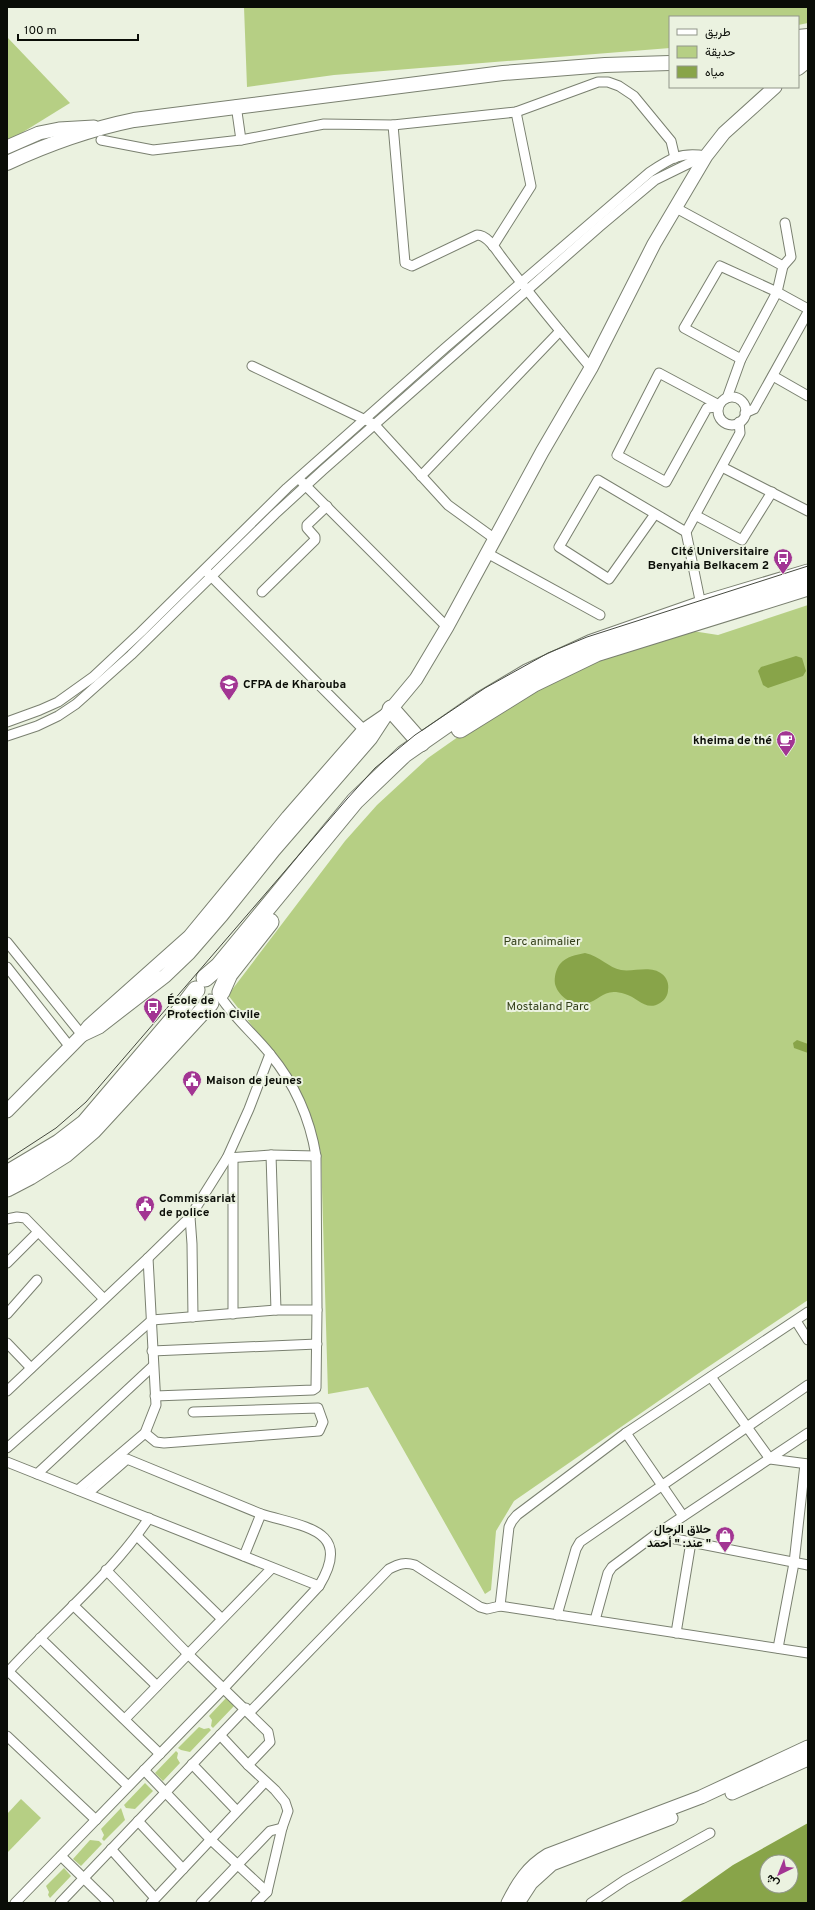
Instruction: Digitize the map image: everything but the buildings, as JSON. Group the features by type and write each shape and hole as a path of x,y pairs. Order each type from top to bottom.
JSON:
{"highway":[{"path":"7,1174 58,1143 85,1122 177,1015 201,984 219,966 355,801 404,754 480,701 527,673 592,643 701,605 808,573"},
{"path":"7,1188 30,1176 65,1154 93,1130 217,998 229,974 311,870 364,808 394,776 451,735 534,683 596,653 808,587"},
{"path":"388,712 421,743"},
{"path":"214,978 221,988 217,998 206,1003 199,998 201,984 214,978"}],"main road":[{"path":"651,64 669,58"},
{"path":"799,67 808,60"},
{"path":"7,163 58,141 102,133 134,120 236,105 503,73 669,63"}],"street":[{"path":"799,60 802,52 802,40"},
{"path":"7,147 39,133 59,129 102,133 153,150 241,140 324,124 393,125 516,112 598,82 608,82 619,86 634,96 671,141 675,158"},
{"path":"82,1035 99,1026 153,985 189,953 222,915 274,850 371,738 388,712 416,679 591,368 654,244 706,156 724,133 775,88"},
{"path":"236,105 241,140"},
{"path":"493,246 531,186 516,112"},
{"path":"393,125 405,263 412,266 477,235 482,236 493,246 527,291 591,368"},
{"path":"7,736 37,726 58,716 76,704 121,664 298,478 650,172 675,158 689,153 706,156"},
{"path":"7,722 40,710 77,689 374,424 655,180 706,156"},
{"path":"676,208 783,266"},
{"path":"719,406 660,373 617,455 666,482 707,408 719,406 727,398 741,359 777,292 783,266 791,257 785,223"},
{"path":"719,406 718,416 724,422 732,425 739,422 745,413 754,409 808,310 777,292 720,266 684,328 741,359"},
{"path":"421,476 560,331"},
{"path":"252,366 374,424 448,505 495,539"},
{"path":"773,376 808,396"},
{"path":"727,398 732,397 740,400 744,404 745,413"},
{"path":"701,605 686,532 740,433 739,422"},
{"path":"722,467 808,511"},
{"path":"298,478 446,627"},
{"path":"655,514 609,579 559,547 598,480 686,532"},
{"path":"695,515 742,540 772,492"},
{"path":"262,592 315,540 315,537 307,528 307,524 327,506"},
{"path":"487,553 600,615"},
{"path":"208,573 364,730"},
{"path":"7,1112 89,1026 190,936 288,817 364,730 388,712"},
{"path":"7,942 82,1035"},
{"path":"7,967 70,1047"},
{"path":"155,1396 313,1390 316,1388 318,1310 316,1156 311,1132 302,1106 270,1054 217,998"},
{"path":"7,1390 190,1217 230,1158 270,1054"},
{"path":"230,1158 271,1155 316,1156"},
{"path":"271,1155 276,1310"},
{"path":"230,1158 233,1314"},
{"path":"7,1219 15,1217 23,1218 104,1299"},
{"path":"190,1217 193,1317"},
{"path":"7,1263 38,1232"},
{"path":"78,1490 144,1433 156,1405 148,1258"},
{"path":"7,1314 37,1280"},
{"path":"7,1448 152,1320 276,1310 318,1310"},
{"path":"500,1606 509,1527 517,1515 626,1433 808,1312"},
{"path":"796,1321 808,1340"},
{"path":"7,1343 31,1368"},
{"path":"152,1351 317,1344"},
{"path":"37,1474 153,1366"},
{"path":"710,1377 770,1459 806,1464 794,1563 778,1648"},
{"path":"557,1615 576,1549 580,1542 808,1386"},
{"path":"144,1433 156,1442 164,1443 319,1431 322,1422 318,1408 193,1412"},
{"path":"626,1433 683,1516"},
{"path":"594,1620 608,1573 612,1567 655,1535 808,1433"},
{"path":"7,1896 14,1903 96,1820 224,1688 319,1586 326,1575 329,1564 331,1551 330,1544 318,1531 261,1514 127,1459 88,1494"},
{"path":"7,1462 319,1586"},
{"path":"244,1556 261,1514"},
{"path":"128,1786 8,1672 106,1570 137,1536 149,1518"},
{"path":"655,1535 808,1565"},
{"path":"137,1536 222,1619"},
{"path":"676,1633 691,1542"},
{"path":"60,1903 220,1735 248,1710 389,1569 399,1564 406,1562 415,1566 480,1607 487,1609 500,1606 808,1653"},
{"path":"125,1719 272,1568"},
{"path":"106,1570 188,1654 248,1710 268,1732 270,1742 248,1765"},
{"path":"73,1605 157,1686"},
{"path":"40,1638 160,1754"},
{"path":"220,1735 285,1802 288,1811 282,1828 267,1892 256,1903"},
{"path":"7,1736 96,1820"},
{"path":"508,1903 525,1874 548,1855 701,1797 808,1747"},
{"path":"518,1903 531,1883 552,1864 645,1829 761,1781 808,1759"},
{"path":"192,1764 237,1811"},
{"path":"144,1770 210,1839 267,1892"},
{"path":"111,1850 153,1901 265,1782"},
{"path":"138,1821 183,1869"},
{"path":"201,1903 270,1831 282,1828"},
{"path":"590,1903 625,1880 710,1833"},
{"path":"61,1856 109,1903"}],"green space":[{"path":"244,7 808,7 808,23 799,25 799,16 669,16 669,48 334,75 247,87"},
{"path":"7,37 70,103 7,142"},
{"name":"Mostaland Parc","path":"808,605 808,1300 699,1373 514,1501 496,1531 491,1590 485,1594 368,1387 328,1394 321,1153 310,1115 292,1077 228,995 345,841 377,805 428,758 482,720 597,657 686,630 718,635"},
{"path":"226,1698 234,1706 213,1728 211,1726 212,1720 209,1716"},
{"path":"199,1727 204,1729 209,1728 211,1730 190,1752 178,1748"},
{"path":"176,1751 178,1753 177,1758 180,1763 163,1781 155,1773"},
{"path":"145,1783 153,1791 135,1809 126,1808 124,1805"},
{"path":"21,1799 41,1818 7,1853 7,1814"},
{"path":"121,1808 125,1820 104,1841 102,1839 104,1835 101,1829"},
{"path":"90,1840 99,1841 102,1844 81,1866 73,1859"},
{"path":"64,1868 71,1876 50,1898 46,1886"}],"water":[{"path":"796,656 802,658 806,671 803,676 768,688 763,685 758,671 761,667"},
{"path":"585,953 621,970 648,969 658,971 667,981 668,988 666,997 660,1003 650,1006 618,992 607,993 585,1004 571,1002 562,996 555,984 557,968 566,959"},
{"path":"797,1040 808,1044 808,1053 794,1048 793,1043"},
{"path":"808,1823 808,1903 679,1903 733,1865"}],"tram line":[{"path":"7,1160 56,1128 86,1102 347,799 375,768 415,735 485,688 548,653 587,637 808,566"}],"place":[{"name":"Cité Universitaire Benyahia Belkacem 2","path":"783,575"},
{"name":"CFPA de Kharouba","path":"229,701"},
{"name":"kheima de thé","path":"786,757"},
{"name":"École de Protection Civile","path":"153,1024"},
{"name":"Maison de jeunes","path":"192,1097"},
{"name":"Commissariat de police","path":"145,1222"},
{"name":"حلاق الرجال عند: \" أحمد \"","path":"725,1553"}],"park label":[{"name":"Parc animalier","path":"542,941"}]}
